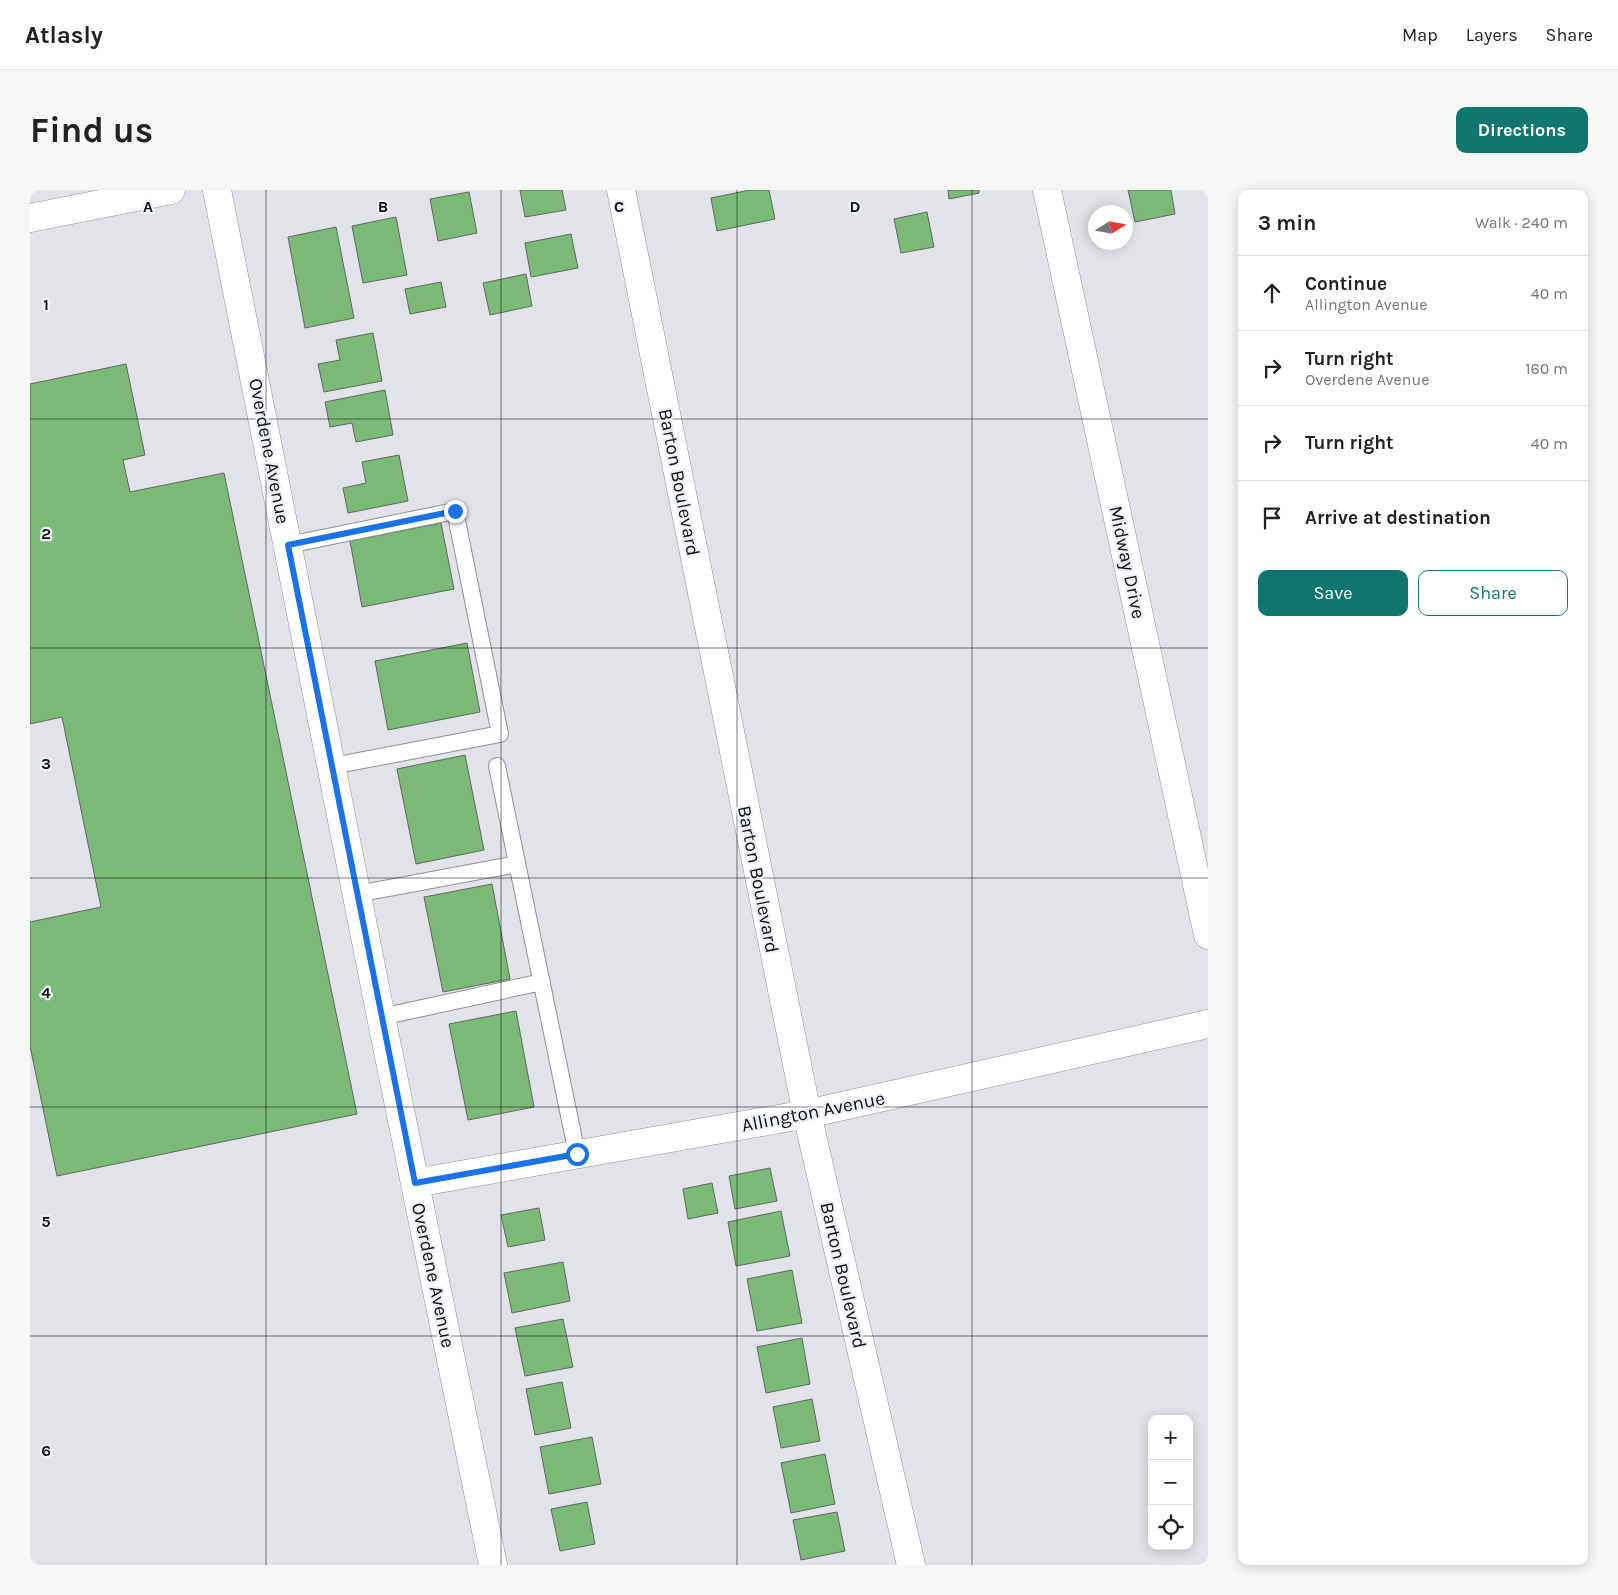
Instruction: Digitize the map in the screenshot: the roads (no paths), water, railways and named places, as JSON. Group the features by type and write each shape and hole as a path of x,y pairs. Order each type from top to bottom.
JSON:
{"street":[{"path":"30,218 171,190"},
{"name":"Overdene Avenue","path":"217,190 381,1017 493,1565"},
{"name":"Barton Boulevard","path":"621,190 806,1114 911,1565"},
{"name":"Midway Drive","path":"1047,190 1208,935"},
{"name":"Allington Avenue","path":"415,1183 806,1114 1208,1024"}],"lane":[{"path":"288,545 455,511 500,734 332,766"},
{"path":"497,766 577,1154"},
{"path":"358,894 517,864"},
{"path":"381,1017 542,982"}]}
